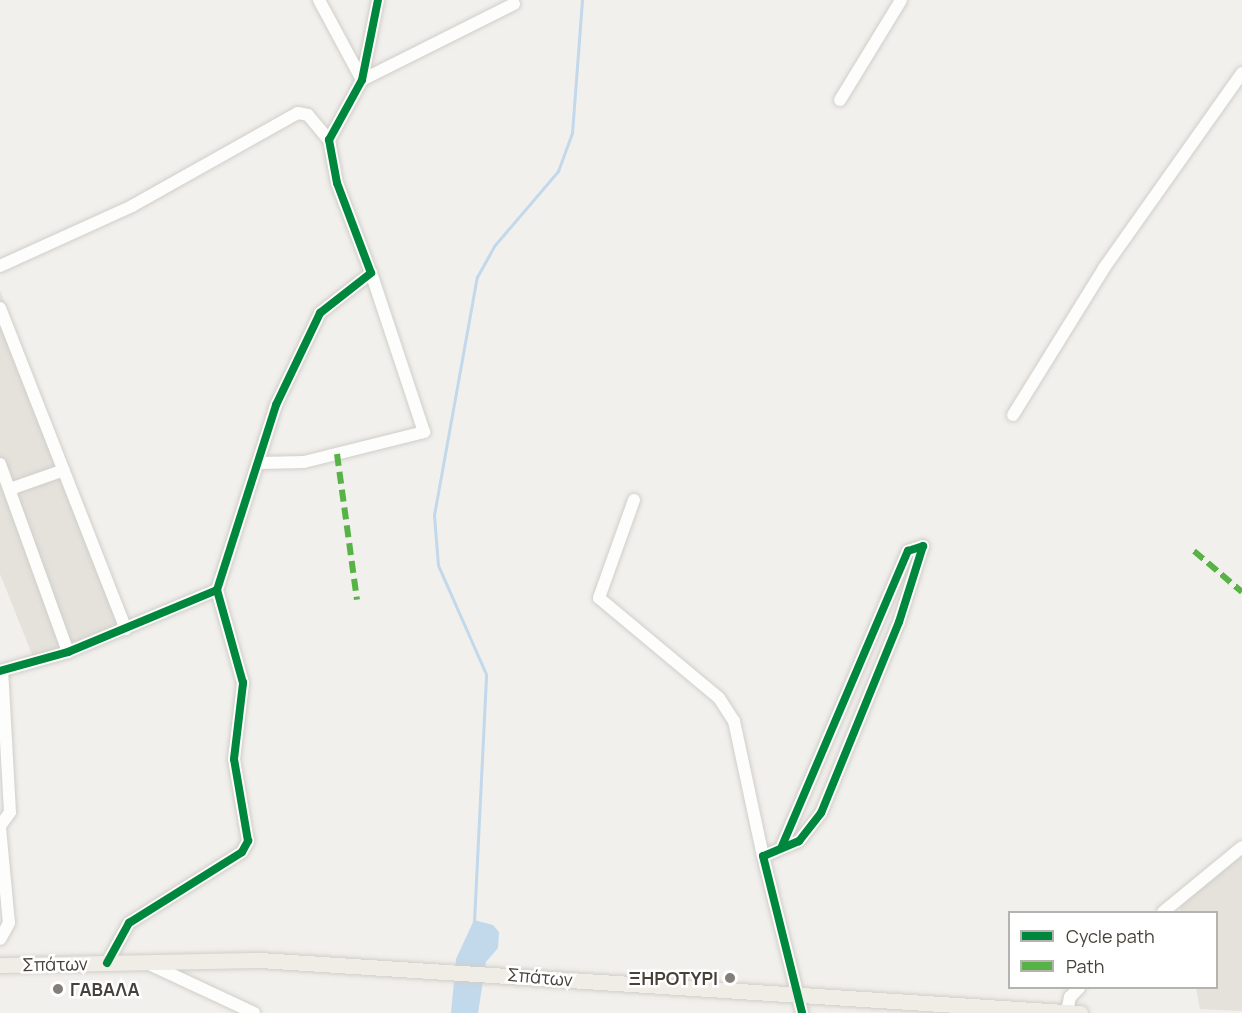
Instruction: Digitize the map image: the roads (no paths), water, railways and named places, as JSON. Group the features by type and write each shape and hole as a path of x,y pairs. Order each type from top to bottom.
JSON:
{"main road":[{"name":"Σπάτων","path":"0,965 260,960 439,969 793,996 1032,1012 1080,1013"}],"street":[{"path":"319,0 362,80"},
{"path":"329,140 362,80 378,0"},
{"path":"840,100 901,0"},
{"path":"362,80 514,4"},
{"path":"1013,415 1104,268 1242,73"},
{"path":"0,266 122,211 298,113 308,115 329,140 337,183 371,273 424,432 304,462 259,463"},
{"path":"107,963 129,923 242,852 248,841 234,759 243,683 217,590 276,405 320,313 371,273"},
{"path":"0,308 126,629"},
{"path":"0,464 68,651"},
{"path":"10,489 64,470"},
{"path":"634,500 599,598 719,698 734,721 793,996 801,1013"},
{"path":"763,856 782,846 799,841 821,813 911,589 923,546 908,551 782,846"},
{"path":"0,939 9,923 0,827 10,812 1,671 68,651 217,590"},
{"path":"1164,911 1242,847"},
{"path":"145,962 254,1013"},
{"path":"1067,1012 1070,997 1077,989"}],"water":[{"path":"474,920 493,925 499,932 498,948 486,962 478,1013 451,1013 456,959"}],"waterway":[{"path":"474,922 486,674 438,565 434,515 477,277 494,246 558,171 572,133 582,0"}],"place":[{"name":"ΞΗΡΟΤΥΡΙ","path":"730,978"},
{"name":"ΓΑΒΑΛΑ","path":"58,989"}]}
